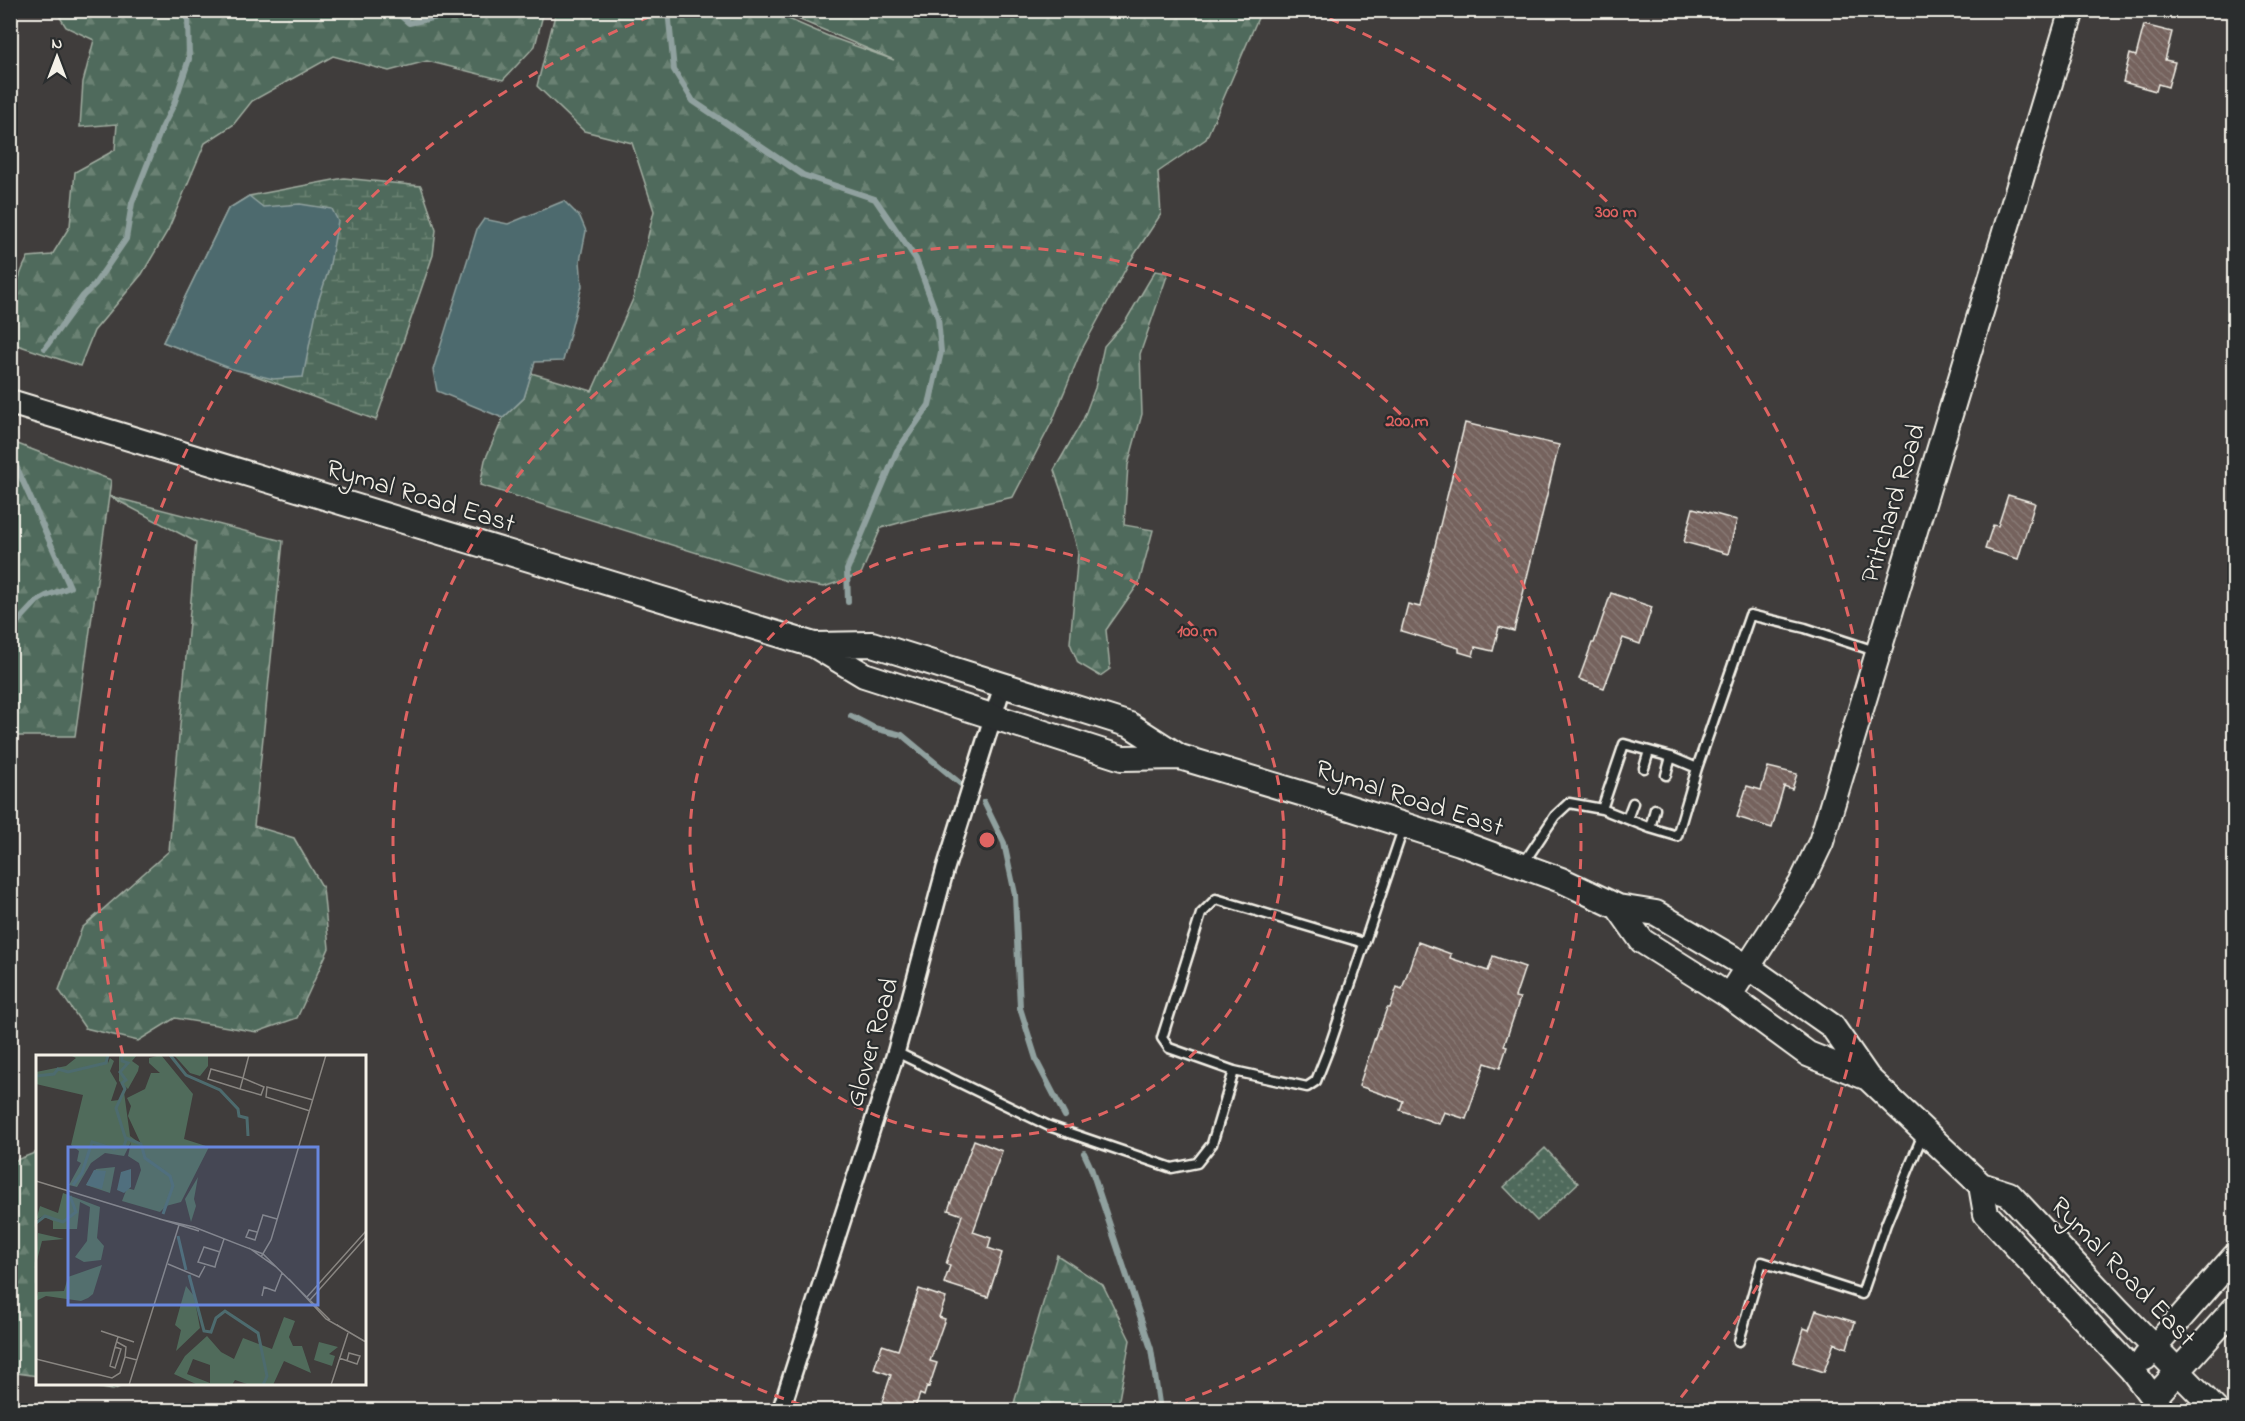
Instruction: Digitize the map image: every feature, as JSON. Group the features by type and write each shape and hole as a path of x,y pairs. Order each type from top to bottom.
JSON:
{"main road":[{"name":"Pritchard Road","path":"1729,996 1801,884 1821,842 2072,10"},
{"name":"Rymal Road East","path":"10,402 814,645 864,675 1122,758 1180,757"},
{"name":"Rymal Road East","path":"814,645 872,644 1130,725 1180,757 1404,826 1522,866 1561,880 1618,907 1656,913 1748,967 1832,1026 1868,1078 1981,1185 2009,1194 2216,1410"},
{"name":"Rymal Road East","path":"1618,907 1642,941 1729,996 1808,1054 1868,1078"},
{"path":"1981,1185 1986,1214 2132,1370 2158,1405 2179,1371 2235,1309"},
{"path":"2132,1370 2155,1348 2235,1257"}],"street":[{"name":"Glover Road","path":"781,1410 896,1052 945,870 1003,685"}],"lane":[{"path":"1522,866 1555,816 1569,803 1602,809 1677,836 1697,768 1750,615 1805,628 1878,652"},
{"path":"1602,809 1624,744 1671,757 1697,768"},
{"path":"1644,768 1649,751"},
{"path":"1666,775 1671,757"},
{"path":"1627,819 1633,803"},
{"path":"1650,828 1655,809"},
{"path":"1364,943 1216,899 1201,914 1162,1038 1169,1048 1234,1071 1308,1087 1316,1082 1364,943 1404,826"},
{"path":"896,1052 1049,1126 1172,1168 1197,1163 1212,1144 1234,1071"},
{"path":"1739,1341 1762,1262 1862,1294 1886,1224 1925,1131"}],"green space":[{"path":"56,11 544,11 535,46 503,80 427,61 389,71 333,56 252,101 233,125 205,143 168,230 142,274 94,331 80,366 11,343 14,298 19,277 28,257 52,255 70,226 75,172 115,150 117,124 80,127 83,82 94,40 66,27"},
{"path":"556,11 770,11 828,36 894,60 779,11 1261,11 1206,139 1158,172 1161,214 1129,263 1081,351 1052,422 1013,497 881,528 861,574 824,587 787,581 480,485 485,460 503,418 524,398 531,373 592,391 633,299 654,211 632,143 584,131 537,86"},
{"path":"344,178 421,186 436,230 433,255 376,420 163,342 228,209 249,196"},
{"path":"1155,271 1168,273 1140,354 1142,414 1128,465 1124,525 1153,530 1139,583 1106,630 1110,669 1100,676 1078,663 1070,643 1078,552 1054,470 1083,420 1095,388 1104,346 1125,322"},
{"path":"10,441 111,480 75,736 11,736"},
{"path":"109,496 283,541 254,826 294,838 323,888 329,948 297,1018 257,1032 175,1018 138,1041 85,1028 59,990 82,928 169,851 196,542"},
{"path":"1545,1148 1578,1183 1537,1221 1504,1187"},
{"path":"36,1152 36,1376 10,1372 11,1162"},
{"path":"1057,1255 1103,1285 1130,1340 1117,1410 1012,1410"},
{"path":"84,1385 124,1385 113,1390"}],"water":[{"path":"249,196 263,207 300,204 332,209 338,221 303,377 273,379 232,369 163,342 228,209"},
{"path":"564,201 580,217 586,231 580,261 582,286 563,361 535,362 524,398 503,418 437,391 433,370 477,229 484,219 508,224"}],"building":[{"path":"2144,25 2172,32 2165,60 2175,62 2168,87 2158,84 2156,91 2123,82 2130,54 2136,56"},
{"path":"1465,423 1559,445 1514,631 1499,627 1493,651 1475,647 1473,656 1459,652 1459,648 1401,631 1408,604 1420,607"},
{"path":"2008,495 2035,503 2018,559 1985,549 1993,525 1998,526"},
{"path":"1693,508 1737,520 1728,554 1684,542"},
{"path":"1611,593 1652,607 1640,644 1623,638 1604,688 1579,679"},
{"path":"1768,767 1797,774 1792,789 1784,786 1772,828 1737,817 1747,786 1761,790"},
{"path":"1418,942 1451,954 1450,958 1488,971 1493,956 1525,967 1515,997 1520,998 1504,1046 1507,1047 1500,1068 1485,1063 1466,1119 1444,1112 1439,1124 1400,1110 1403,1101 1359,1086 1378,1028 1380,1028 1387,1008 1390,1008 1397,987 1402,989"},
{"path":"974,1140 1002,1151 973,1232 991,1238 988,1248 1002,1253 988,1297 944,1283 950,1266 946,1264 962,1215 948,1210"},
{"path":"919,1289 946,1298 939,1317 945,1319 930,1361 937,1363 929,1387 927,1386 924,1396 920,1394 914,1410 907,1410 882,1402 891,1375 874,1369 882,1345 898,1350"},
{"path":"1816,1310 1855,1322 1847,1348 1834,1343 1824,1372 1793,1362 1804,1328 1809,1330"}],"waterway":[{"path":"45,348 83,296 95,284 126,239 132,203 161,130 174,104 189,59 188,18 185,10"},
{"path":"394,10 409,23 469,10"},
{"path":"668,10 674,70 693,101 803,175 875,199 916,259 938,318 941,352 929,405 897,451 847,570 848,602"},
{"path":"10,630 37,601 70,587 13,459 12,440"},
{"path":"851,716 874,728 902,735 968,790"},
{"path":"984,802 1004,843 1015,894 1020,1008 1037,1062 1065,1116"},
{"path":"1084,1153 1151,1349 1160,1410"}]}
